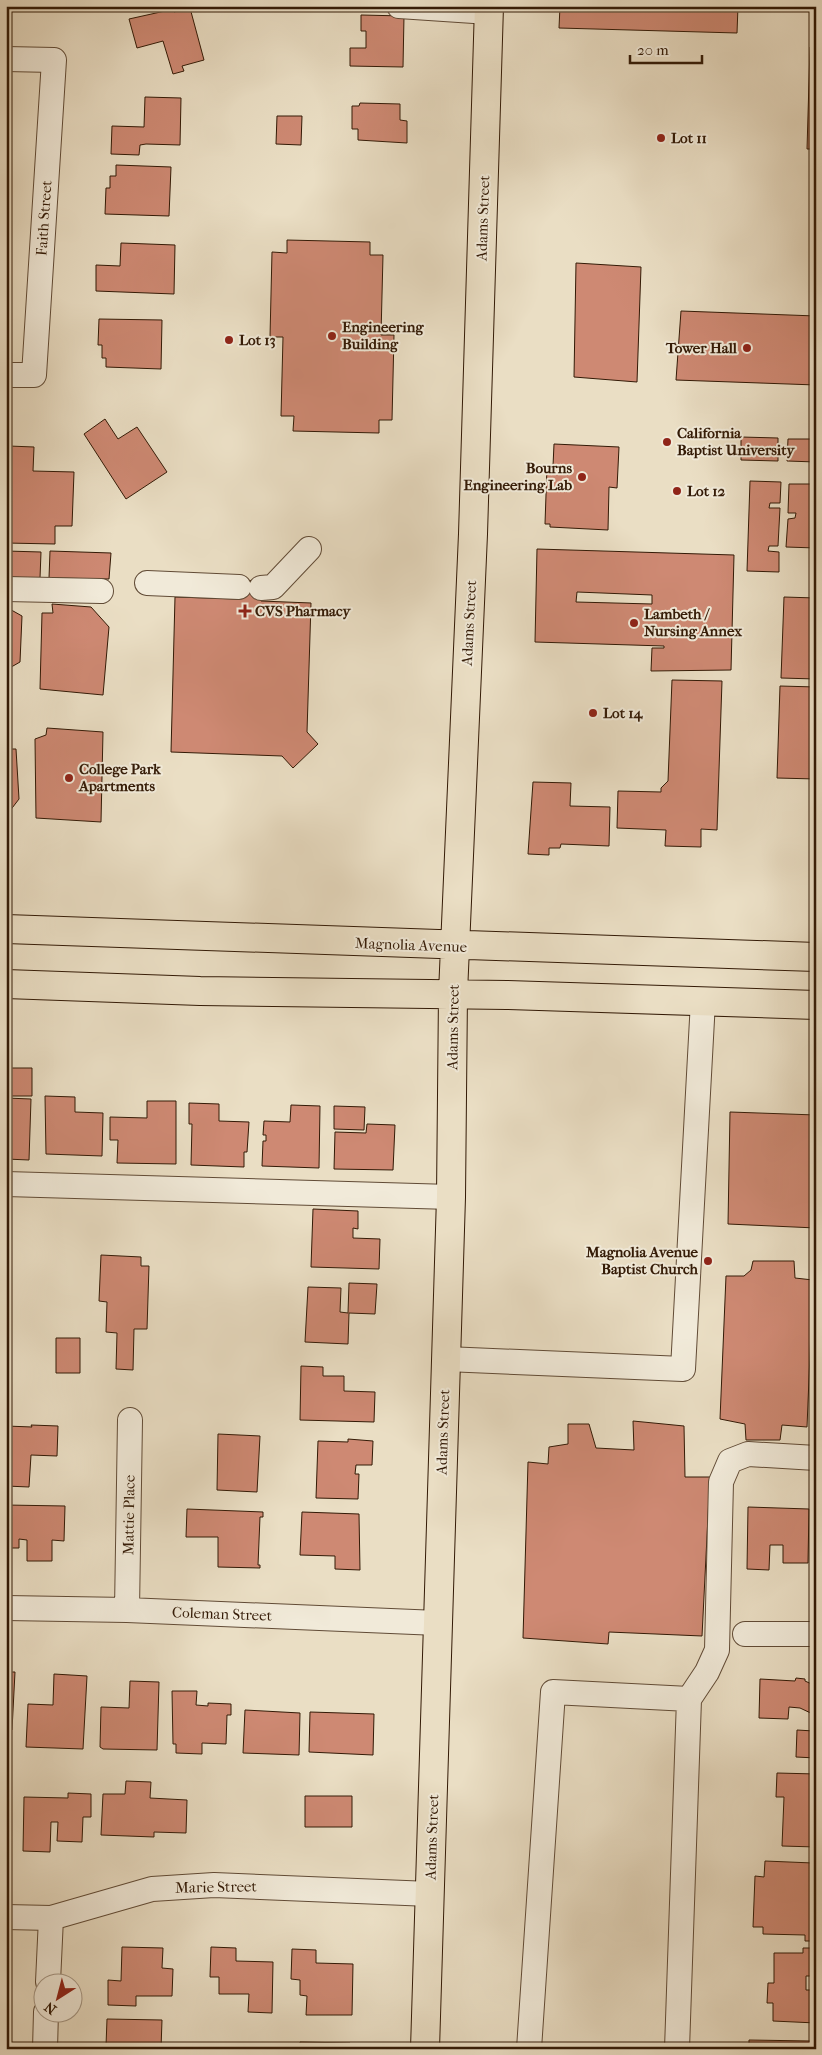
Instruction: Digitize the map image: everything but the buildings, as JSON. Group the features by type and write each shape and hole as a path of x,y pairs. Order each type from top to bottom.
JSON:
{"main road":[{"name":"Adams Street","path":"425,2049 451,1197 455,946 473,534 489,9"},
{"name":"Magnolia Avenue","path":"6,930 816,958"},
{"path":"6,984 200,991 454,994 816,1005"}],"street":[{"path":"399,6 489,9"},
{"name":"Faith Street","path":"6,59 54,60 34,375 6,375"},
{"path":"146,583 273,587 309,549"},
{"path":"6,589 101,591"},
{"path":"446,1360 683,1369 702,1001"},
{"path":"6,1184 451,1197"},
{"name":"Mattie Place","path":"127,1610 130,1420"},
{"path":"677,2049 688,1699 707,1672 717,1650 721,1482 730,1461 748,1454 816,1458"},
{"name":"Coleman Street","path":"6,1608 127,1610 438,1623"},
{"path":"745,1634 816,1634"},
{"path":"530,2049 553,1692 688,1699"},
{"name":"Marie Street","path":"6,1917 51,1918 152,1889 196,1886 430,1894"},
{"path":"48,1972 51,1918"},
{"path":"45,2049 46,2022"}],"place":[{"name":"Lot 11","path":"661,138"},
{"name":"Engineering Building","path":"332,336"},
{"name":"Lot 13","path":"229,340"},
{"name":"Tower Hall","path":"747,348"},
{"name":"California Baptist University","path":"667,442"},
{"name":"Bourns Engineering Lab","path":"582,477"},
{"name":"Lot 12","path":"677,491"},
{"name":"CVS Pharmacy","path":"245,611"},
{"name":"Lambeth / Nursing Annex","path":"634,623"},
{"name":"Lot 14","path":"593,713"},
{"name":"College Park Apartments","path":"69,778"},
{"name":"Magnolia Avenue Baptist Church","path":"708,1261"}]}
